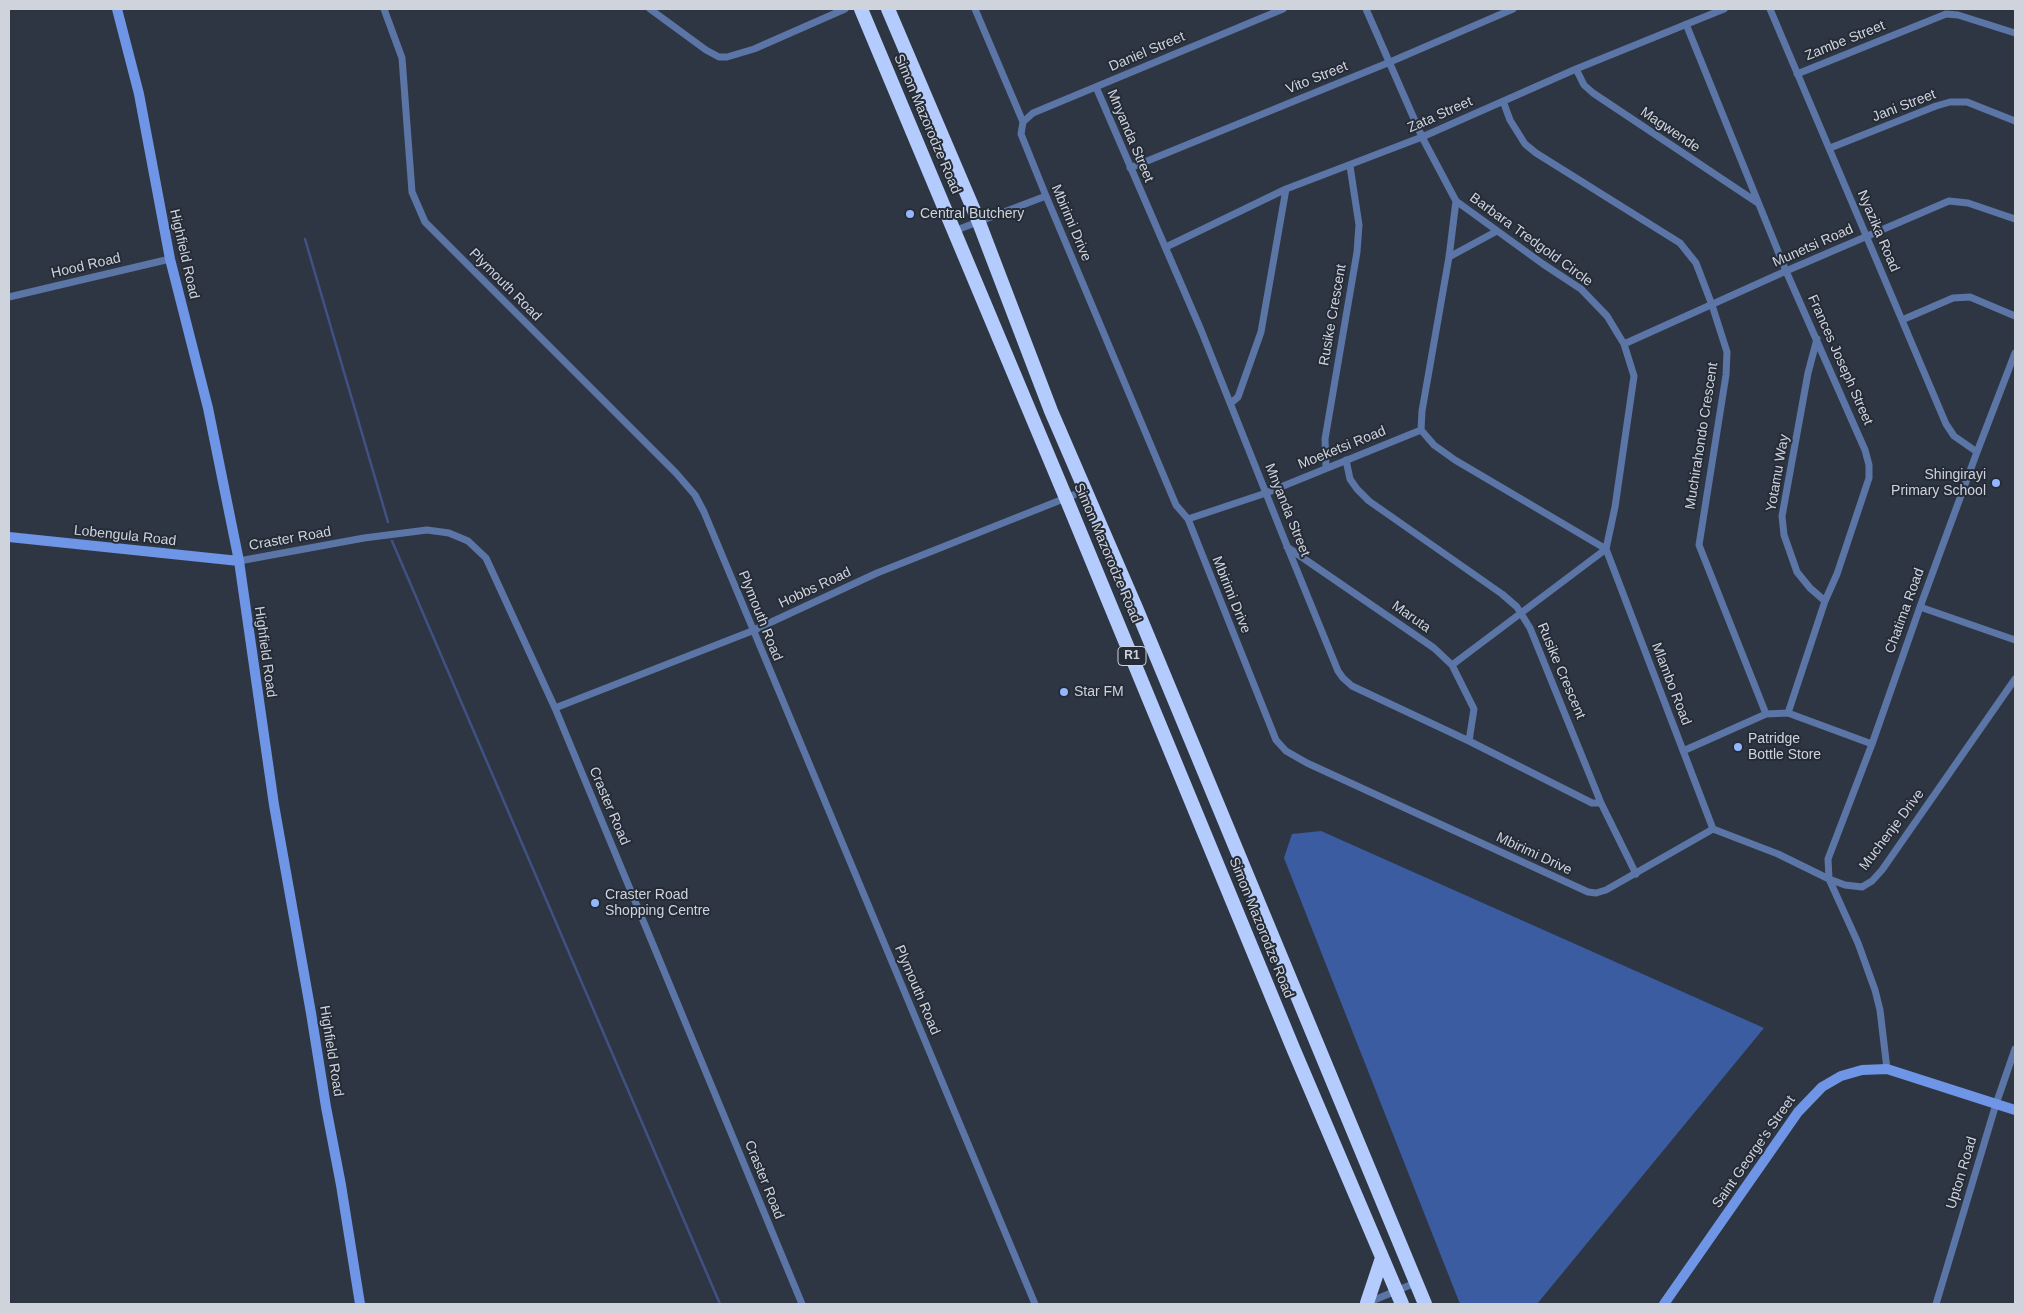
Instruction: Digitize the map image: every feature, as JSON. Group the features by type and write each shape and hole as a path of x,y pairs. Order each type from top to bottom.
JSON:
{"highway":[{"name":"Simon Mazorodze Road","path":"861,9 1066,498 1293,1048 1402,1304"},
{"name":"Simon Mazorodze Road","path":"888,9 978,220 1051,411 1210,786 1425,1304"},
{"path":"1051,411 1053,442 1068,478 1069,488 1066,498"},
{"path":"1385,1211 1386,1243 1400,1279 1396,1290"},
{"path":"1366,1304 1382,1258"}],"street":[{"name":"Highfield Road","path":"116,9 139,94 170,259 208,408 239,561 274,805 360,1304"},
{"name":"Plymouth Road","path":"384,9 402,58 412,192 425,222 676,473 695,495 704,512 752,631 1035,1304"},
{"path":"650,9 706,50 719,57 727,57 754,48 845,9"},
{"name":"Mbirimi Drive","path":"975,9 1023,122 1021,134 1046,196 1176,504 1188,520 1276,740 1286,751 1316,767 1588,892 1596,893 1606,890 1713,829"},
{"name":"Daniel Street","path":"1023,122 1033,113 1283,9"},
{"path":"1366,9 1422,137 1456,201"},
{"name":"Vito Street","path":"1130,168 1390,62 1513,9"},
{"name":"Zata Street","path":"1166,247 1286,189 1422,137 1576,69 1724,9"},
{"name":"Nyazika Road","path":"1770,9 1946,424 1954,436 1977,452"},
{"name":"Zambe Street","path":"1797,74 1946,14 1958,14 2015,34"},
{"name":"Frances Joseph Street","path":"1686,24 1758,204 1865,450 1869,464 1869,478 1838,574 1825,600 1788,713"},
{"name":"Magwende","path":"1576,69 1584,85 1593,93 1758,204"},
{"name":"Mnyanda Street","path":"1096,87 1166,247 1231,403 1338,671 1352,686 1469,741 1592,803 1601,803"},
{"name":"Muchirahondo Crescent","path":"1503,101 1524,144 1680,243 1696,262 1727,352 1726,375 1699,545 1766,714"},
{"name":"Jani Street","path":"1830,148 1950,102 1967,102 2015,121"},
{"name":"Rusike Crescent","path":"1326,468 1325,439 1358,243 1358,217 1350,166"},
{"path":"1231,403 1238,397 1261,332 1286,189"},
{"path":"954,231 978,220 1046,196"},
{"name":"Barbara Tredgold Circle","path":"1421,430 1422,411 1449,257 1456,201 1497,232 1581,289 1608,316 1624,344 1634,376 1615,507 1606,549"},
{"name":"Munetsi Road","path":"1624,344 1786,271 1950,201 1968,203 2015,219"},
{"path":"1449,257 1497,232"},
{"name":"Hood Road","path":"9,298 170,259"},
{"path":"1902,320 1953,298 1970,297 2015,316"},
{"name":"Yotamu Way","path":"1817,338 1808,373 1782,516 1784,535 1796,572 1810,588 1825,600"},
{"name":"Chatima Road","path":"1829,879 1828,859 2015,353"},
{"path":"1421,430 1434,445 1455,460 1606,549 1452,665"},
{"name":"Moeketsi Road","path":"1188,520 1266,493 1421,430"},
{"name":"Rusike Crescent","path":"1346,460 1350,479 1357,490 1369,501 1502,594 1516,607 1530,628 1601,803 1636,874"},
{"name":"Hobbs Road","path":"555,708 752,631 877,573 1086,490"},
{"name":"Craster Road","path":"239,561 364,538 428,530 449,533 468,541 486,558 555,708 802,1304"},
{"name":"Lobengula Road","path":"9,537 239,561"},
{"name":"Maruta","path":"1287,546 1434,648 1452,665 1474,709 1469,741"},
{"name":"Mlambo Road","path":"1606,549 1713,829"},
{"path":"1920,606 2015,640"},
{"name":"Muchenje Drive","path":"1713,829 1778,854 1829,879 1846,885 1862,887 1872,881 1882,870 2015,679"},
{"path":"1684,751 1766,714 1788,713 1872,744"},
{"path":"1829,879 1858,943 1875,990 1880,1010 1887,1069"},
{"name":"Upton Road","path":"1936,1304 1996,1104 2015,1049"},
{"name":"Saint George's Street","path":"1664,1304 1808,1100 1822,1087 1841,1076 1862,1070 1887,1069 2015,1110"},
{"path":"1366,1304 1415,1283"}],"shaded area":[{"path":"1321,831 1764,1028 1537,1304 1460,1304 1284,858 1292,834"}],"waterway":[{"path":"305,239 388,522"},
{"path":"392,541 720,1304"}],"place":[{"name":"Central Butchery","path":"910,214"},
{"name":"Shingirayi Primary School","path":"1996,483"},
{"name":"Star FM","path":"1064,692"},
{"name":"Patridge Bottle Store","path":"1738,747"},
{"name":"Craster Road Shopping Centre","path":"595,903"}]}
